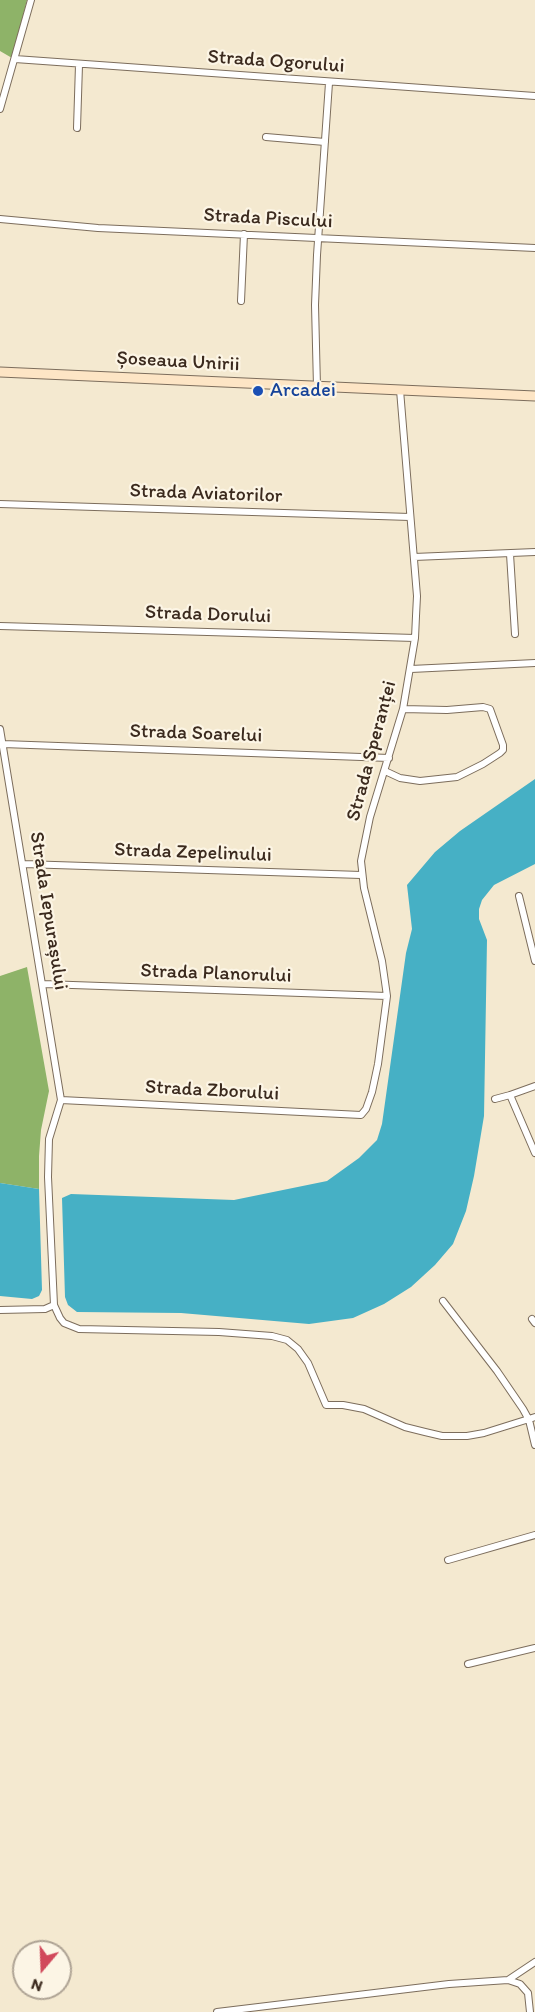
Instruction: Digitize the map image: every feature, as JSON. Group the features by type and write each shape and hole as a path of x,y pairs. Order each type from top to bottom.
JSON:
{"main road":[{"name":"Șoseaua Unirii","path":"0,372 535,396"}],"street":[{"path":"0,109 31,0"},
{"name":"Strada Ogorului","path":"15,59 535,96"},
{"path":"77,128 79,65"},
{"path":"317,387 315,305 329,83"},
{"path":"266,137 325,142"},
{"name":"Strada Piscului","path":"0,219 98,228 535,248"},
{"path":"241,301 244,234"},
{"name":"Strada Speranței","path":"362,1115 372,1092 387,996 382,961 361,875 364,846 403,709 415,638 417,596 400,390"},
{"name":"Strada Aviatorilor","path":"0,504 410,517"},
{"path":"414,557 535,552"},
{"path":"510,554 515,634"},
{"name":"Strada Dorului","path":"0,626 415,638"},
{"path":"411,669 534,666"},
{"path":"385,771 400,778 420,781 457,777 483,764 503,750 493,714 487,707 447,710 403,709"},
{"name":"Strada Iepurașului","path":"0,729 62,1100"},
{"name":"Strada Soarelui","path":"3,744 389,758"},
{"name":"Strada Zepelinului","path":"24,864 361,875"},
{"path":"519,896 535,961"},
{"name":"Strada Planorului","path":"44,984 387,996"},
{"path":"495,1099 535,1086"},
{"path":"510,1095 535,1153"},
{"path":"62,1100 52,1127 48,1153 54,1305 64,1323 79,1329 219,1332 272,1336 287,1340 298,1348 308,1363 326,1405 364,1409 405,1427 442,1436 484,1433 532,1418"},
{"name":"Strada Zborului","path":"62,1100 362,1115"},
{"path":"443,1300 532,1418 535,1445"},
{"path":"0,1310 45,1309 54,1305"},
{"path":"448,1560 535,1535"},
{"path":"468,1664 535,1648"},
{"path":"508,1980 534,1965"},
{"path":"217,2012 448,1984 508,1980 520,1984 528,1993 530,2012"}],"green space":[{"path":"0,0 27,0 12,58 0,51"},
{"path":"27,967 49,1091 41,1130 39,1189 0,1183 0,976"}],"water":[{"path":"535,779 535,864 494,885 482,900 479,909 479,919 487,940 484,1116 466,1211 453,1244 435,1265 411,1287 384,1304 353,1318 309,1324 181,1313 77,1312 68,1305 65,1297 62,1198 71,1194 234,1200 327,1181 359,1158 377,1140 382,1124 406,953 412,929 407,885 435,852 460,831"},
{"path":"0,1183 39,1189 42,1290 39,1296 32,1299 0,1296"}],"place":[{"name":"Arcadei","path":"258,391"}]}
